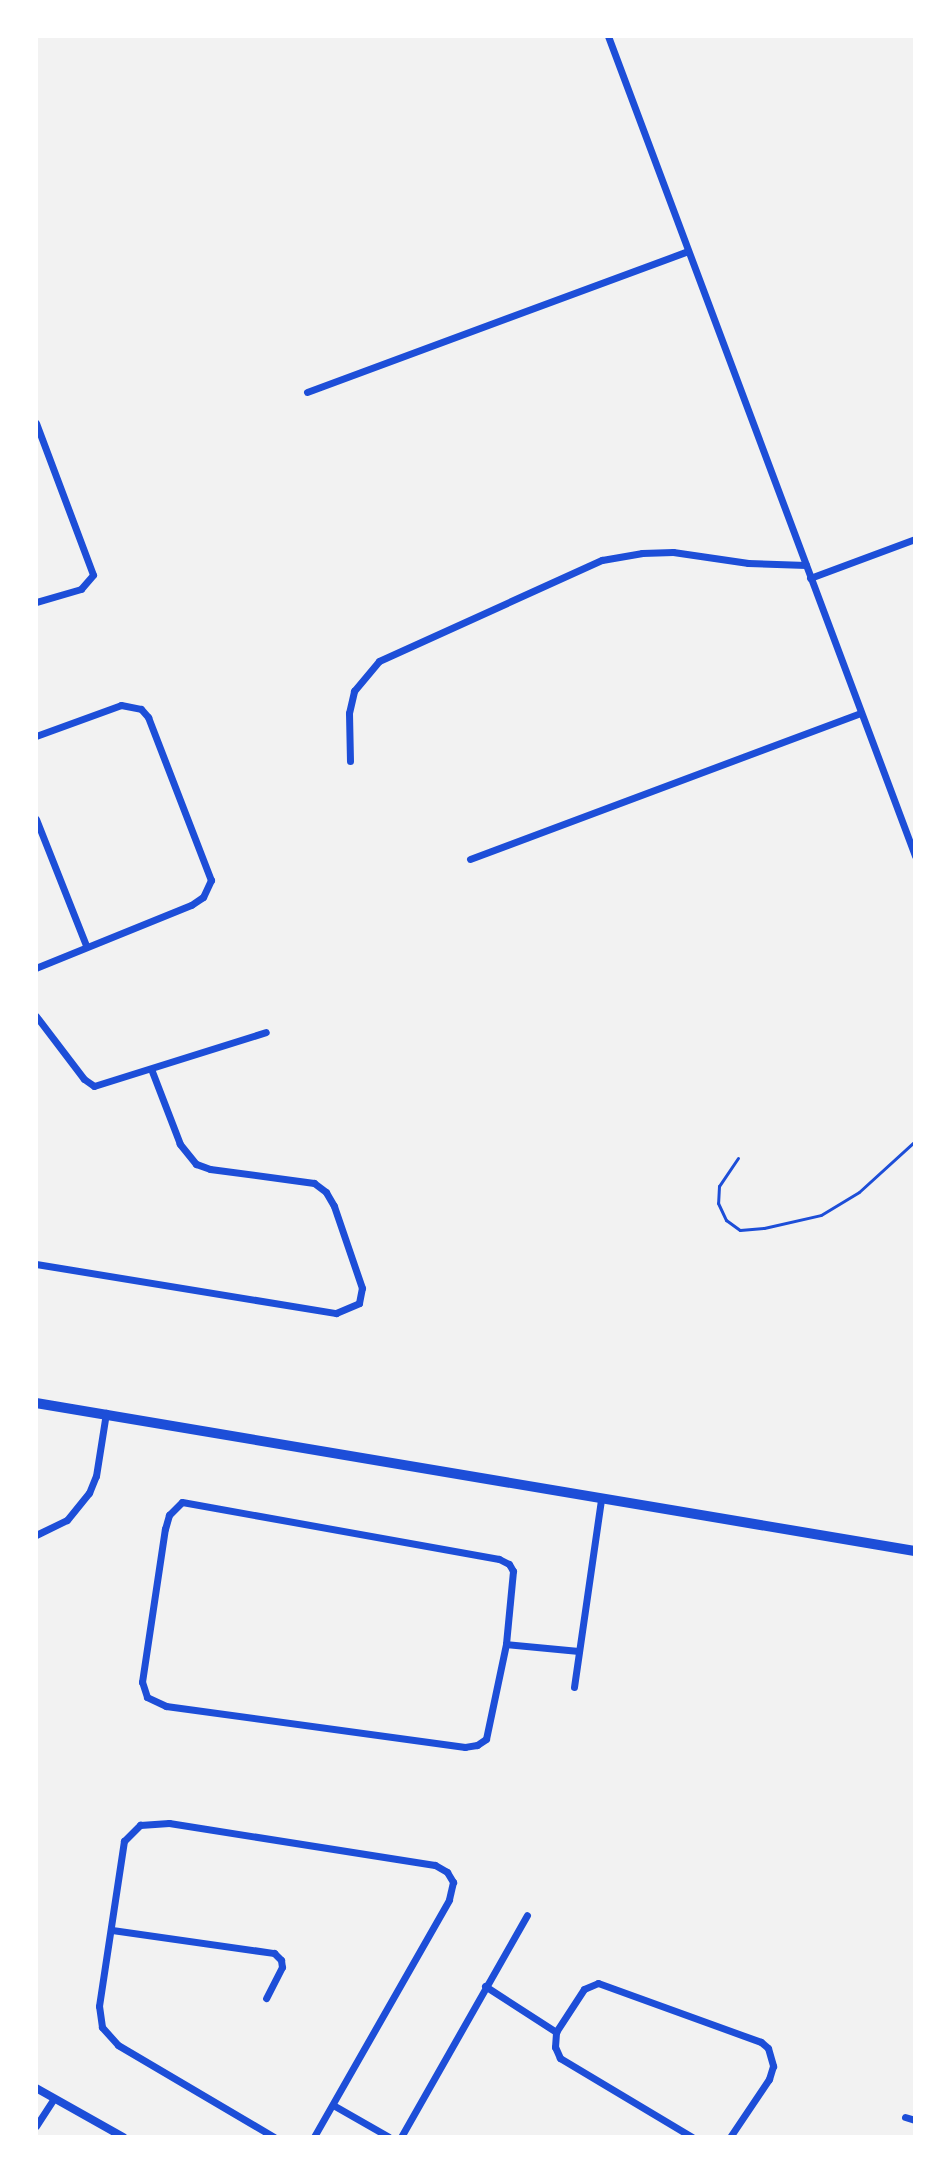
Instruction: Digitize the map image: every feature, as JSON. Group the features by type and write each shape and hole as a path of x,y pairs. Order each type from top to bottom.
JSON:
{"main road":[{"path":"36,1403 915,1551"}],"street":[{"path":"608,36 915,856"},
{"path":"307,392 688,251"},
{"path":"36,423 93,575 81,589 36,602"},
{"path":"810,578 915,539"},
{"path":"350,761 349,713 354,691 379,661 602,560 642,553 673,552 748,563 806,565"},
{"path":"36,736 121,705 141,709 148,717 208,864 211,880 203,897 36,968"},
{"path":"470,859 861,713"},
{"path":"36,819 86,945"},
{"path":"36,1016 84,1079 94,1086 266,1032"},
{"path":"36,1264 336,1313 359,1303 362,1288 334,1206 326,1192 314,1183 210,1169 196,1164 180,1144 151,1069"},
{"path":"36,1535 67,1520 89,1493 96,1476 106,1413"},
{"path":"574,1687 601,1499"},
{"path":"186,1501 503,1560 513,1571 506,1644 487,1736 483,1743 471,1747 166,1706 152,1701 143,1690 165,1529 175,1507 186,1501"},
{"path":"506,1644 579,1651"},
{"path":"274,2137 171,2079 106,2035 99,2006 124,1841 134,1829 149,1822 435,1865 447,1872 453,1882 449,1900 314,2137"},
{"path":"401,2137 527,1915"},
{"path":"112,1930 274,1953 281,1960 282,1967 266,1998"},
{"path":"692,2137 560,2058 555,2047 556,2032 584,1989 598,1983 761,2042 773,2056 769,2079 730,2137"},
{"path":"485,1986 556,2032"},
{"path":"36,2088 123,2137"},
{"path":"36,2126 54,2098"},
{"path":"333,2105 389,2137"},
{"path":"905,2117 915,2120"}],"lane":[{"path":"738,1158 719,1186 718,1203 726,1220 740,1230 764,1228 821,1215 859,1192 915,1141"}]}
